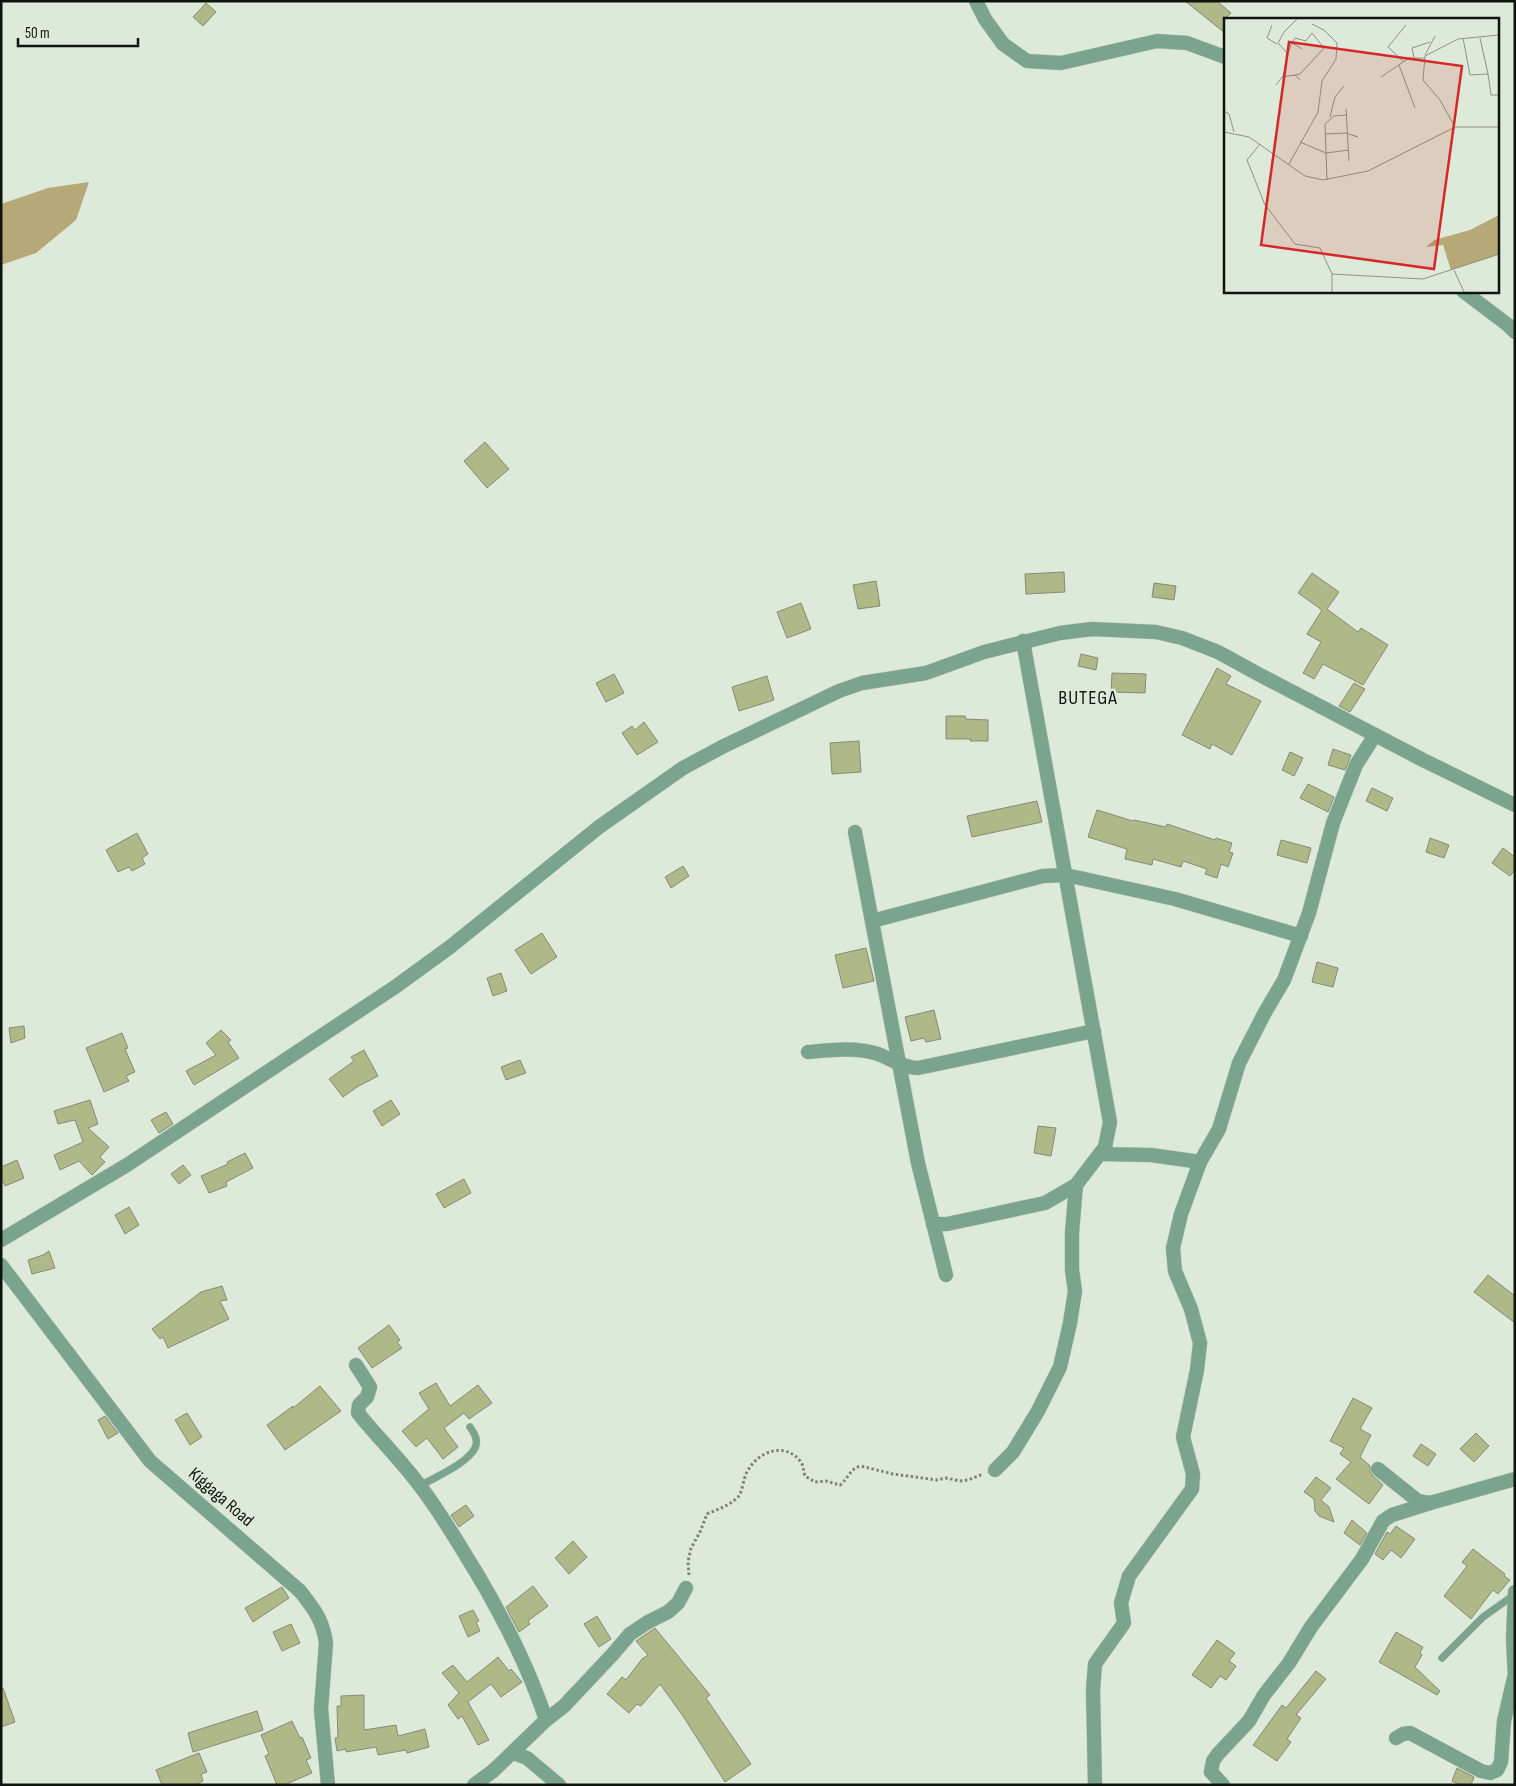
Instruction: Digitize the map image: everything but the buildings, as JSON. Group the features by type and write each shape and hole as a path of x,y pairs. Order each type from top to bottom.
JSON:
{"street":[{"path":"976,1 985,19 1004,44 1026,61 1061,63 1156,41 1187,43 1224,57"},
{"path":"1464,292 1515,332"},
{"path":"1,1240 127,1165 395,987 450,947 599,827 683,768 724,746 839,691 862,683 926,673 984,652 1060,633 1092,629 1147,631 1182,638 1218,652 1375,735 1515,805"},
{"path":"933,1224 947,1224 1045,1203 1076,1184 1105,1147 1110,1122 1023,641"},
{"path":"1095,1785 1093,1690 1095,1664 1124,1623 1121,1603 1129,1576 1192,1489 1193,1474 1184,1437 1197,1370 1200,1343 1191,1309 1175,1271 1173,1248 1181,1214 1200,1162 1218,1129 1239,1063 1284,980 1310,913 1333,822 1356,765 1375,735"},
{"path":"855,832 918,1163 946,1275"},
{"path":"872,921 1043,876 1066,875 1175,899 1301,936"},
{"path":"808,1052 849,1048 878,1054 908,1068 918,1068 1094,1031"},
{"path":"1100,1154 1151,1155 1200,1162"},
{"path":"995,1470 1013,1452 1038,1411 1060,1367 1075,1291 1072,1270 1072,1232 1076,1184"},
{"name":"Kiggaga Road","path":"1,1265 150,1461 300,1591 319,1615 326,1643 320,1709 328,1785"},
{"path":"356,1364 370,1387 367,1397 358,1409 358,1413 420,1486 462,1550 493,1601 535,1685 546,1720"},
{"path":"1378,1469 1418,1501 1430,1503"},
{"path":"1223,1785 1211,1772 1213,1761 1249,1721 1264,1695 1289,1663 1311,1627 1362,1559 1383,1521 1392,1515 1515,1479"},
{"path":"474,1785 513,1753 546,1720 564,1706 630,1634 678,1604 686,1588"},
{"path":"1495,1785 1497,1770 1501,1762 1504,1721 1515,1678 1513,1638 1514,1593"},
{"path":"1396,1738 1410,1733 1481,1771 1490,1773 1497,1770"},
{"path":"513,1753 527,1758 559,1785"}],"lane":[{"path":"420,1486 463,1462 475,1448 476,1438 470,1427"},
{"path":"1442,1658 1483,1617 1514,1593"}],"path":[{"path":"686,1588 690,1573 688,1562 691,1548 707,1514 721,1508 739,1496 745,1474 757,1460 771,1451 779,1449 788,1451 796,1456 802,1464 805,1476 815,1482 826,1481 840,1486 850,1472 861,1466 893,1474 937,1480 946,1478 960,1481 995,1470"}],"shaded area":[{"path":"89,182 76,220 36,253 1,265 1,204 48,188"}],"district":[{"name":"BUTEGA","path":"1088,698"}]}
